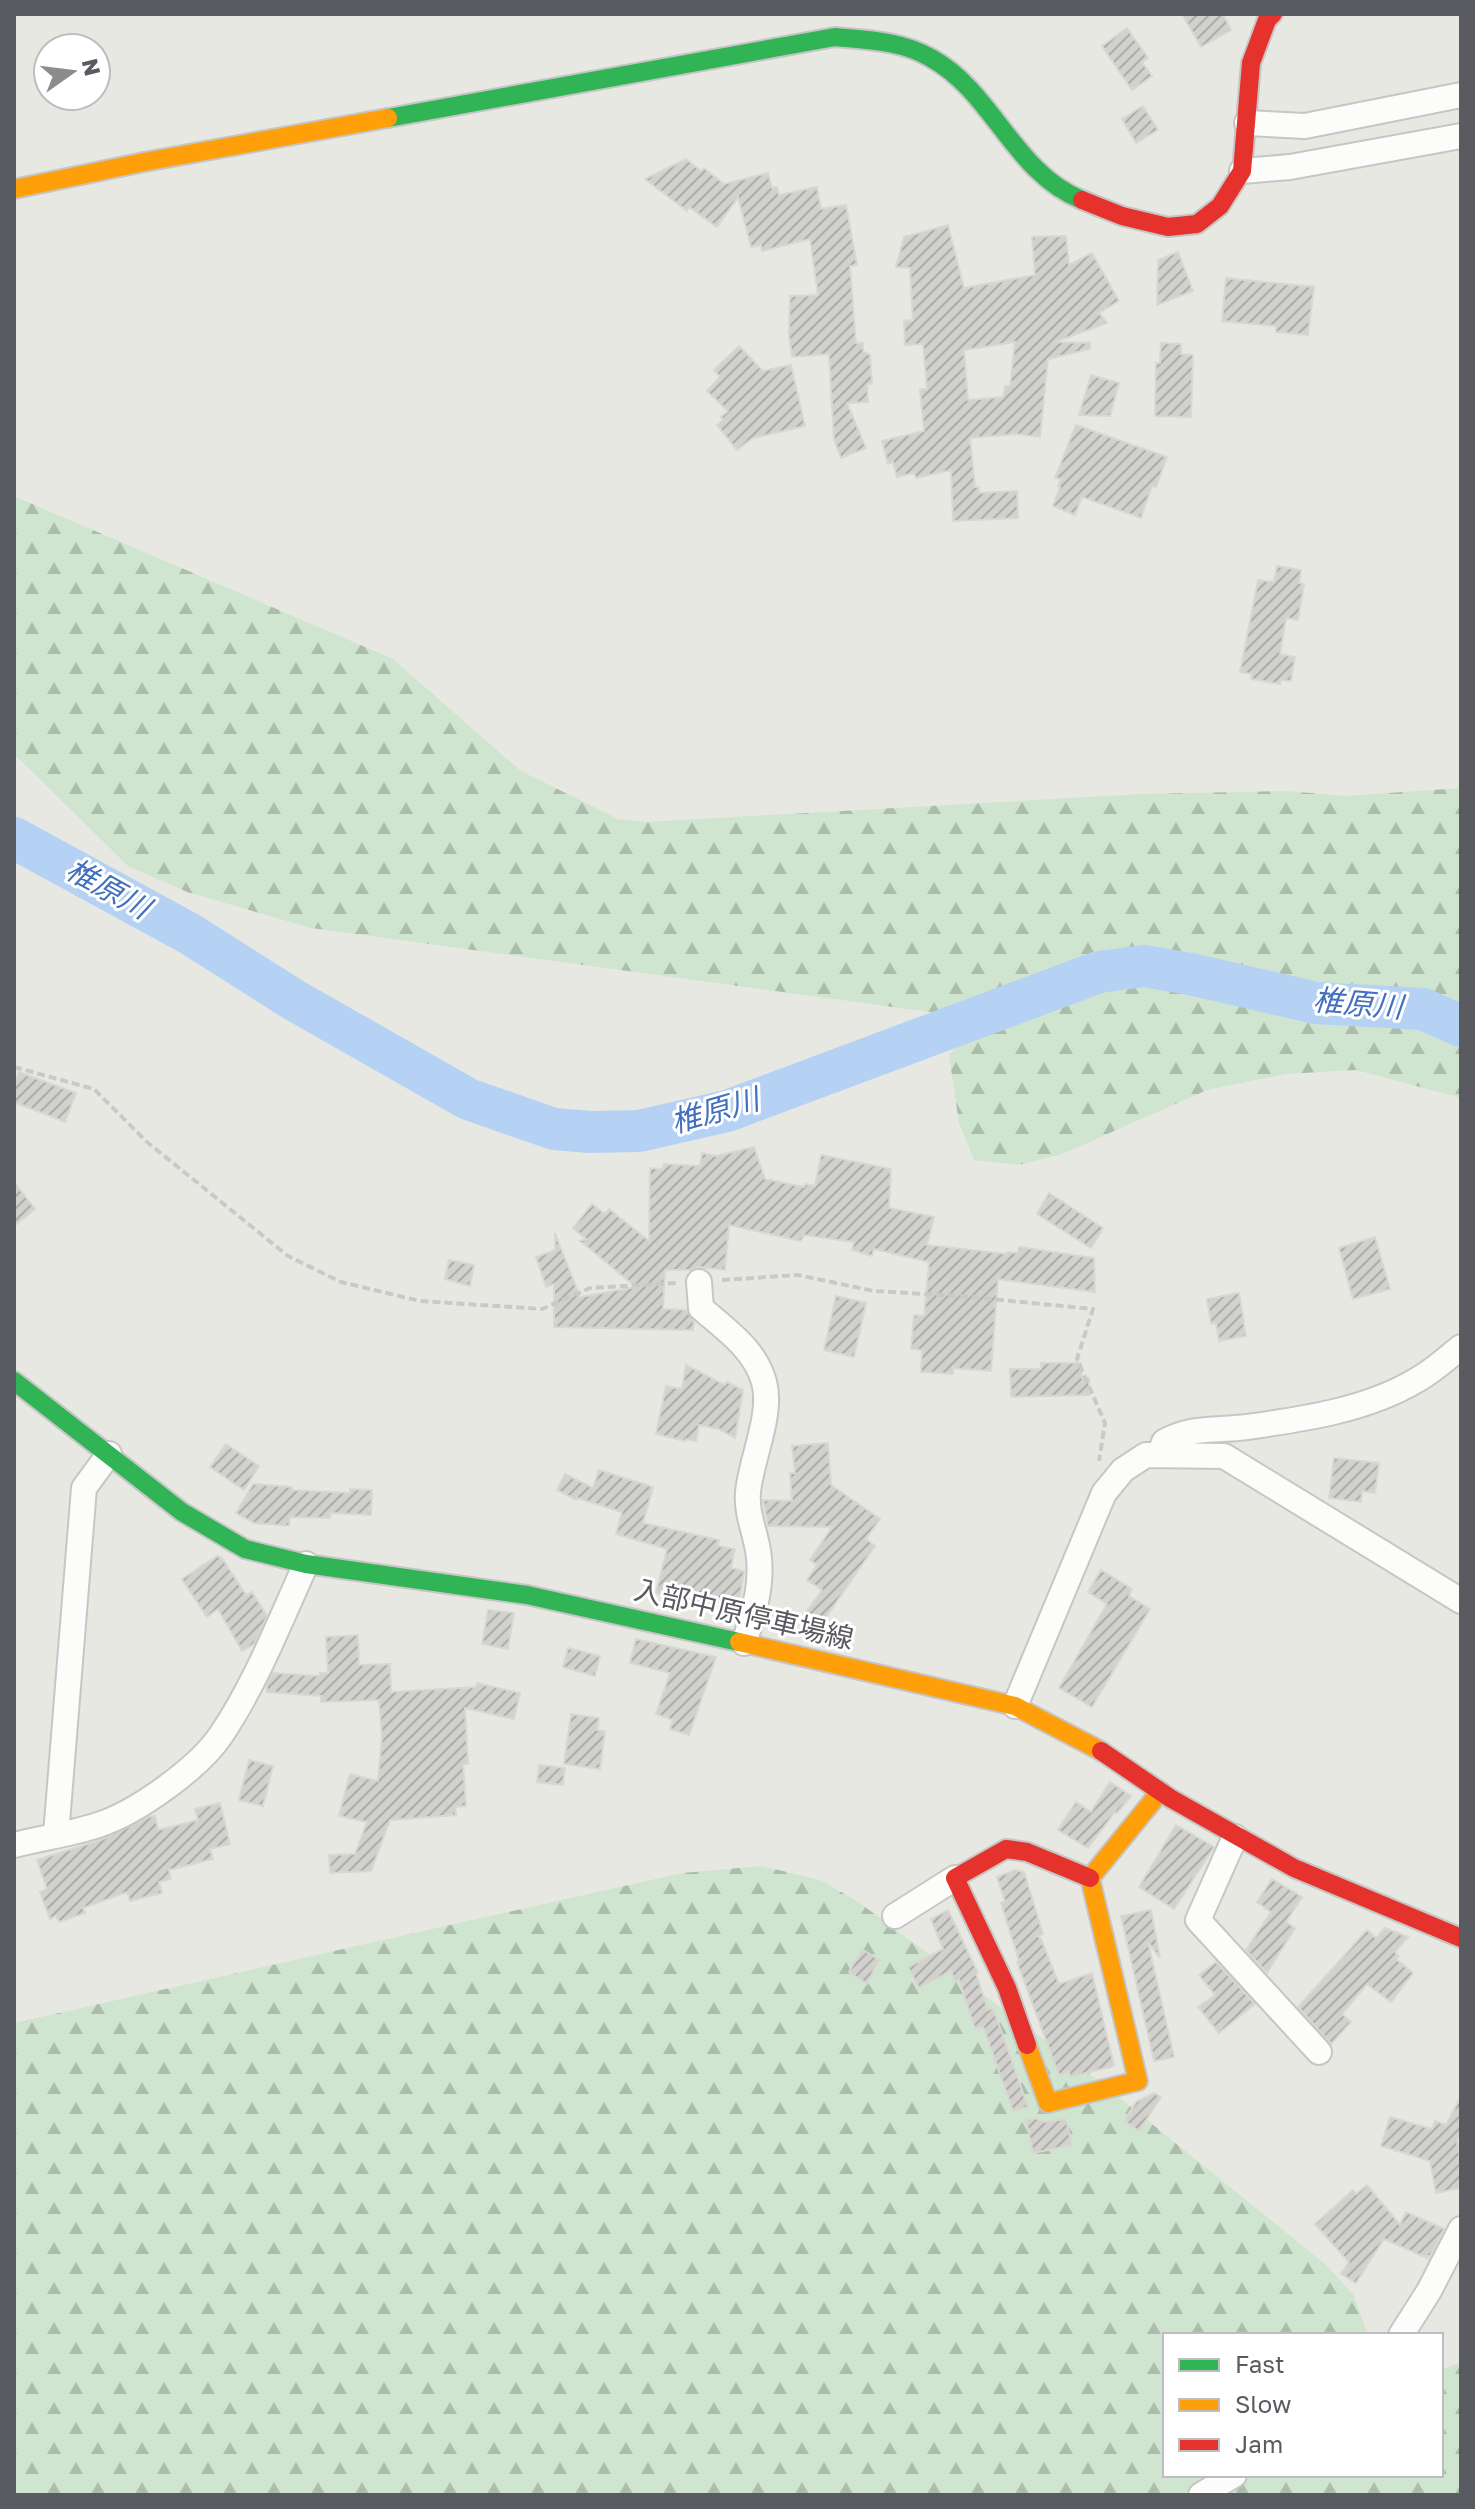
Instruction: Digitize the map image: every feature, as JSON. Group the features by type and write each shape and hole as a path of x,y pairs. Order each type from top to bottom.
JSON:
{"street":[{"path":"14,189 144,162 835,37 888,42 930,57 964,81 1033,168 1074,197 1122,216 1168,227 1197,224 1220,206 1242,171 1251,63 1267,20 1273,14"},
{"path":"1247,123 1305,126 1461,95"},
{"path":"1242,171 1290,167 1461,136"},
{"path":"699,1282 701,1308 747,1348 758,1362 766,1385 767,1402 748,1490 748,1513 759,1556 759,1593 744,1643"},
{"path":"1160,1454 1164,1442 1182,1431 1243,1428 1349,1408 1418,1380 1461,1347"},
{"name":"入部中原停車場線","path":"14,1381 182,1512 245,1549 306,1564 527,1595 1015,1706 1091,1745 1160,1792 1294,1868 1461,1938"},
{"path":"56,1835 84,1488 109,1454"},
{"path":"1015,1706 1104,1493 1123,1470 1146,1455 1224,1456 1461,1601"},
{"path":"14,1845 100,1825 147,1802 203,1755 220,1736 306,1564"},
{"path":"1090,1878 1160,1792"},
{"path":"1235,1837 1198,1920 1319,2052"},
{"path":"895,1916 1006,1849 1027,1852 1090,1878"},
{"path":"955,1878 1007,1988 1048,2103 1138,2081 1090,1878"},
{"path":"1402,2333 1429,2291 1461,2229"},
{"path":"1201,2495 1231,2477"}],"path":[{"path":"14,1067 94,1089 147,1142 288,1256 341,1282 420,1301 542,1309 590,1288 798,1275 874,1291 1093,1309 1077,1359 1105,1423 1097,1480 1104,1493"}],"green space":[{"path":"14,496 393,659 521,771 618,819 646,822 1142,794 1288,791 1345,796 1461,788 1461,1098 1356,1070 1286,1074 1207,1090 1062,1154 1018,1165 974,1160 959,1123 949,1055 981,1019 311,928 187,892 128,866 14,754"},
{"path":"762,1866 820,1880 857,1901 1084,2069 1325,2264 1353,2294 1367,2333 1163,2333 1163,2477 1443,2477 1443,2369 1461,2362 1461,2495 14,2495 14,2023 682,1873"}],"building":[{"path":"1182,14 1223,14 1231,30 1201,47"},
{"path":"1127,28 1148,58 1142,62 1152,76 1132,90 1102,46"},
{"path":"1143,106 1158,130 1136,143 1122,119"},
{"path":"686,159 724,184 768,173 772,188 777,187 779,195 817,187 821,209 846,205 857,265 850,266 856,343 863,343 863,351 870,355 872,384 867,384 868,402 847,403 866,448 841,458 834,439 829,354 792,357 790,296 818,295 810,239 762,251 761,245 751,247 738,197 717,227 689,207 687,211 645,179"},
{"path":"948,225 964,288 1035,275 1032,237 1066,236 1069,265 1092,253 1119,301 1099,313 1107,323 1055,342 1090,343 1090,349 1048,359 1040,437 1016,434 970,438 975,487 979,487 979,493 1017,491 1018,518 953,521 951,470 916,478 914,473 897,477 893,462 888,464 882,441 924,431 920,389 927,389 923,344 905,345 904,321 913,320 910,268 896,267 904,237","holes":["1015,342 1010,386 1005,386 1003,397 968,400 964,350"]},
{"path":"1178,252 1193,291 1157,305 1158,260"},
{"path":"1226,278 1314,287 1308,335 1276,332 1276,326 1222,321"},
{"path":"1161,343 1181,344 1181,354 1193,355 1191,417 1155,416 1156,363 1160,363"},
{"path":"739,346 763,371 791,365 805,426 753,438 737,450 717,425 728,411 707,391 720,377 714,370"},
{"path":"1091,375 1119,383 1110,416 1079,415"},
{"path":"1076,425 1167,457 1156,487 1152,486 1141,518 1082,497 1075,515 1053,506 1061,479 1055,478"},
{"path":"1277,566 1301,570 1299,583 1304,584 1298,620 1286,618 1280,654 1295,657 1291,681 1281,680 1280,684 1251,679 1252,674 1240,672 1258,580 1274,582"},
{"path":"19,1072 76,1093 65,1122 14,1102 14,1085"},
{"path":"754,1147 765,1179 804,1187 805,1184 815,1186 821,1155 891,1169 889,1208 934,1217 927,1245 1007,1254 1018,1253 1019,1247 1094,1258 1095,1292 998,1279 991,1371 953,1368 953,1374 921,1372 922,1350 911,1349 914,1315 924,1316 929,1262 874,1249 872,1256 852,1250 854,1242 804,1235 801,1241 729,1225 725,1270 699,1267 665,1270 663,1309 686,1310 694,1321 693,1330 554,1327 554,1284 546,1287 536,1257 555,1250 555,1233 580,1297 636,1287 580,1241 586,1239 573,1228 592,1204 605,1214 609,1209 649,1241 650,1168 663,1169 664,1164 700,1166 702,1153 716,1156"},
{"path":"14,1182 35,1209 14,1226"},
{"path":"1049,1193 1103,1228 1091,1248 1037,1214"},
{"path":"1375,1237 1390,1289 1353,1299 1339,1248"},
{"path":"449,1260 474,1265 470,1286 445,1279"},
{"path":"1239,1293 1246,1336 1219,1341 1216,1323 1211,1324 1207,1299"},
{"path":"836,1296 866,1303 854,1357 824,1350"},
{"path":"1041,1363 1081,1363 1082,1378 1089,1378 1089,1395 1011,1397 1010,1369 1041,1369"},
{"path":"686,1365 725,1385 727,1382 743,1390 735,1438 719,1429 699,1425 696,1441 656,1434 666,1386 682,1389"},
{"path":"828,1443 831,1485 880,1519 866,1539 875,1546 822,1623 806,1612 822,1590 807,1580 817,1565 810,1560 832,1527 768,1526 763,1500 792,1501 790,1473 795,1473 792,1446"},
{"path":"226,1444 259,1466 244,1490 210,1467"},
{"path":"1334,1458 1379,1463 1375,1493 1362,1491 1361,1502 1329,1498"},
{"path":"599,1470 653,1487 643,1523 719,1540 718,1546 735,1549 731,1568 744,1571 738,1612 656,1593 667,1549 616,1534 622,1512 576,1500 557,1490 565,1474 593,1488"},
{"path":"253,1484 350,1493 350,1489 372,1490 371,1515 330,1513 330,1518 290,1517 289,1526 254,1523 236,1513"},
{"path":"217,1556 222,1558 246,1595 252,1592 267,1616 254,1644 242,1651 218,1609 207,1617 182,1579"},
{"path":"1101,1570 1132,1589 1129,1596 1150,1609 1092,1707 1059,1688 1107,1604 1088,1592"},
{"path":"488,1610 514,1613 508,1649 482,1644"},
{"path":"358,1635 359,1665 390,1664 391,1692 476,1687 477,1683 520,1693 514,1719 465,1708 468,1764 463,1764 466,1806 455,1807 456,1815 390,1820 371,1871 330,1873 329,1855 355,1854 367,1822 339,1816 350,1774 378,1781 382,1736 379,1700 321,1702 321,1696 267,1692 267,1684 273,1673 320,1676 320,1673 328,1673 326,1637"},
{"path":"636,1639 716,1657 689,1735 670,1729 673,1720 656,1714 670,1673 630,1663"},
{"path":"568,1648 600,1656 595,1676 563,1667"},
{"path":"571,1714 599,1718 597,1730 605,1731 600,1769 564,1764"},
{"path":"249,1760 273,1766 263,1806 239,1800"},
{"path":"539,1765 565,1768 563,1785 537,1782"},
{"path":"1110,1782 1131,1796 1088,1848 1058,1830 1076,1802 1091,1812"},
{"path":"220,1803 230,1844 210,1849 213,1859 169,1870 171,1879 159,1882 162,1893 130,1901 127,1892 83,1908 85,1913 59,1922 56,1916 50,1919 40,1892 47,1889 37,1860 103,1839 149,1817 155,1816 158,1830 198,1820 195,1809"},
{"path":"1176,1825 1214,1847 1174,1909 1139,1887"},
{"path":"1015,1870 1024,1872 1043,1934 1038,1936 1059,1984 1092,1973 1114,2066 1070,2077 1069,2072 1059,2075 1017,1962 1001,1903 1005,1901 997,1877"},
{"path":"1272,1879 1302,1897 1286,1922 1295,1928 1267,1973 1246,1950 1271,1912 1257,1902"},
{"path":"948,1910 978,1973 988,2010 993,2008 1028,2107 1013,2111 983,2026 975,2029 959,1980 955,1982 951,1971 919,1988 908,1967 943,1949 931,1919"},
{"path":"1151,1910 1160,1958 1148,1942 1174,2057 1154,2061 1121,1916"},
{"path":"1385,1928 1408,1937 1395,1952 1399,1956 1396,1959 1413,1973 1391,2002 1367,1984 1342,2014 1351,2022 1331,2044 1298,2007 1367,1930 1376,1938"},
{"path":"862,1949 879,1960 867,1984 849,1972"},
{"path":"1216,1962 1255,2004 1219,2033 1198,2007 1215,1995 1199,1975"},
{"path":"1154,2093 1161,2097 1139,2131 1124,2121 1136,2102"},
{"path":"1461,2096 1461,2132 1457,2141 1461,2188 1436,2193 1430,2161 1381,2146 1390,2117 1432,2129 1435,2121 1446,2125"},
{"path":"1035,2118 1044,2122 1066,2119 1072,2145 1033,2153 1026,2120"},
{"path":"1367,2185 1400,2225 1406,2212 1444,2229 1430,2256 1427,2256 1429,2259 1384,2239 1356,2283 1341,2274 1349,2262 1315,2224 1353,2190 1356,2194"}],"waterway":[{"name":"椎原川","path":"14,838 190,934 294,1000 468,1099 554,1129 639,1131 727,1111 1099,972 1144,966 1316,1003 1423,1009 1461,1026"}],"traffic: fast":[{"path":"388,118 835,37 872,40 920,52 952,73 971,91 1038,171 1059,188 1082,200"},
{"path":"14,1381 182,1512 245,1549 306,1564 527,1595 739,1642"}],"traffic: slow":[{"path":"14,189 388,118"},
{"path":"739,1642 1015,1706 1101,1751"},
{"path":"1027,2045 1048,2103 1138,2081 1090,1878 1160,1792"}],"traffic: jam":[{"path":"1082,200 1122,216 1168,227 1197,224 1220,206 1242,171 1251,63 1267,20 1273,14"},
{"path":"1101,1751 1170,1798 1294,1868 1461,1938"},
{"path":"1027,2045 1007,1988 955,1878 1006,1849 1027,1852 1090,1878"}]}
